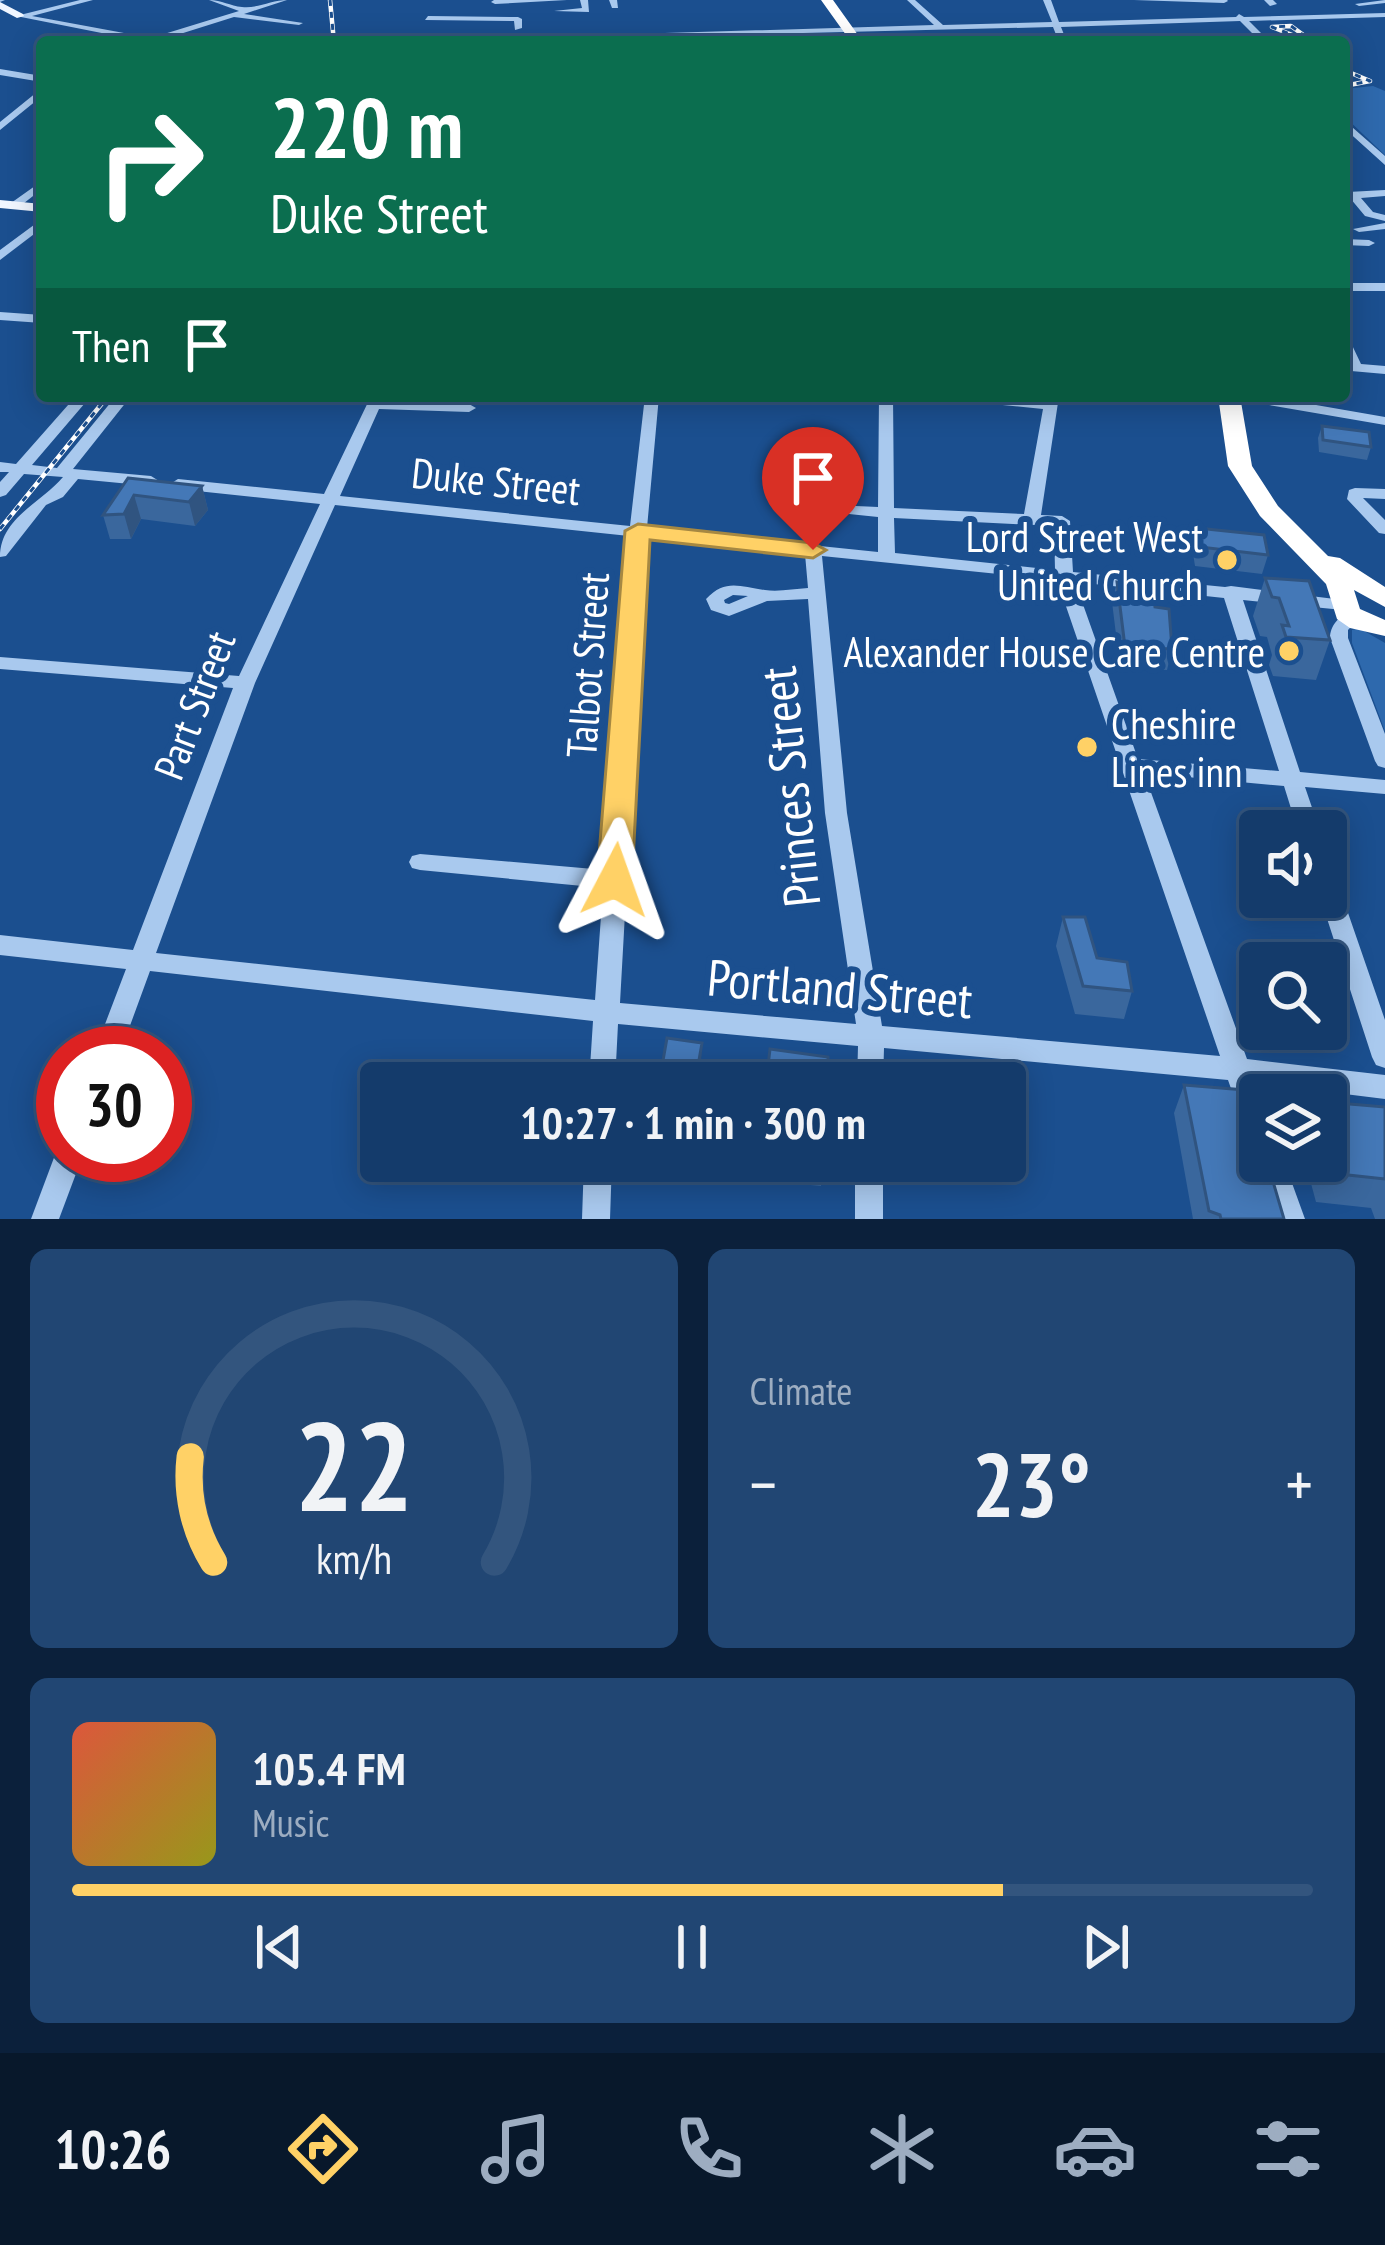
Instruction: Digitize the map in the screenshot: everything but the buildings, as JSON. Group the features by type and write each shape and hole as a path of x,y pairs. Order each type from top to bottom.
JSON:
{"highway":[{"path":"827,0 853,36"},
{"path":"1230,402 1240,466 1269,511 1339,582 1362,618"},
{"path":"1307,547 1385,599"},
{"path":"1362,618 1360,594 1385,599"}],"main road":[{"path":"0,2 20,16"},
{"path":"0,23 20,16"}],"street":[{"path":"20,16 88,0"},
{"path":"213,0 246,11"},
{"path":"171,36 283,0"},
{"path":"486,36 495,1 562,0"},
{"path":"558,11 586,10 584,0"},
{"path":"911,0 940,27"},
{"path":"1047,0 1061,36"},
{"path":"1138,7 1223,0 1260,36"},
{"path":"1342,16 1358,4 1380,1"},
{"path":"429,18 519,24 533,3"},
{"path":"1358,4 1385,15"},
{"path":"232,15 299,23"},
{"path":"853,36 940,27 1385,15"},
{"path":"20,16 129,36"},
{"path":"0,72 36,75"},
{"path":"0,127 36,96"},
{"path":"1350,129 1385,162"},
{"path":"8,205 36,188"},
{"path":"1350,195 1385,193"},
{"path":"1350,197 1385,223"},
{"path":"1359,229 1385,223"},
{"path":"0,256 36,227"},
{"path":"0,242 17,243"},
{"path":"1350,242 1369,243"},
{"path":"1350,287 1385,287"},
{"path":"0,316 36,319"},
{"path":"1350,357 1355,368 1385,370"},
{"path":"0,492 79,402"},
{"path":"0,552 40,502 57,494 120,402"},
{"name":"Part Street","path":"117,1026 245,683 375,402"},
{"path":"400,402 470,408"},
{"name":"Talbot Street","path":"603,1062 638,531 651,402"},
{"path":"886,402 886,557"},
{"path":"1032,518 1052,402"},
{"path":"1275,402 1385,421"},
{"name":"Duke Street","path":"0,466 1231,591 1362,618"},
{"path":"777,486 855,511 1061,521 1064,576 1239,1077"},
{"path":"1385,494 1355,493 1355,500 1385,529"},
{"name":"Princes Street","path":"813,550 836,813 871,1037 870,1062"},
{"path":"1231,591 1302,810"},
{"path":"764,596 817,593"},
{"path":"1362,618 1339,629 1339,638 1385,761"},
{"path":"0,663 245,683"},
{"path":"1130,765 1385,787"},
{"path":"420,862 615,880"},
{"path":"1338,918 1385,1057"},
{"name":"Portland Street","path":"0,945 605,1012 1236,1069 1385,1087"},
{"path":"45,1219 59,1182"},
{"path":"596,1219 597,1182"},
{"path":"869,1182 869,1219"},
{"path":"1278,1182 1291,1219"}],"shaded area":[{"path":"1373,86 1385,91 1385,155 1350,122 1350,88"},
{"path":"1359,628 1385,643 1385,731 1352,643 1352,630"}],"railway":[{"path":"330,0 333,36"},
{"path":"1295,36 1272,27 1291,26 1305,36"},
{"path":"1350,73 1370,81 1350,85"},
{"path":"0,529 103,402"}],"place":[{"name":"Lord Street West United Church","path":"1227,560"},
{"name":"Alexander House Care Centre","path":"1289,651"},
{"name":"Cheshire Lines inn","path":"1087,747"}],"route":[{"path":"615,880 638,531 813,550"}]}
